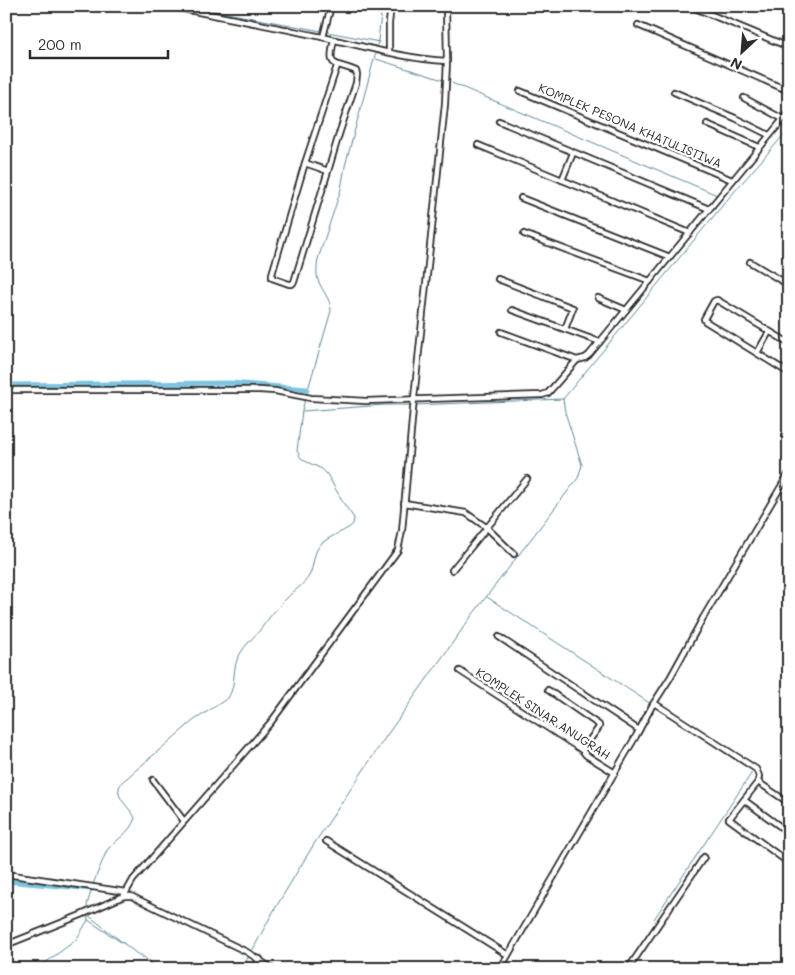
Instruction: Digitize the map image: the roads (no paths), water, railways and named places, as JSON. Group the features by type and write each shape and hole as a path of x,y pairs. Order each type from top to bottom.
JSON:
{"street":[{"path":"168,6 323,37 386,52 447,61"},
{"path":"323,37 331,6"},
{"path":"386,52 391,6"},
{"path":"6,945 81,915 125,894 133,880 271,722 397,553 400,544 446,104 446,6"},
{"path":"690,6 789,47"},
{"path":"769,6 789,14"},
{"path":"638,25 789,91"},
{"path":"334,40 332,62 337,66 356,71 357,76 294,282 290,284 271,277 305,163 337,66"},
{"name":"KOMPLEK PESONA KHATULISTIWA","path":"520,91 732,180"},
{"path":"674,92 769,135"},
{"path":"744,98 783,119"},
{"path":"501,332 577,360 589,355 789,112"},
{"path":"499,121 709,209"},
{"path":"706,124 759,147"},
{"path":"478,145 690,233"},
{"path":"562,180 573,153"},
{"path":"305,163 328,171"},
{"path":"521,198 670,257"},
{"path":"524,234 650,281"},
{"path":"750,262 789,285"},
{"path":"498,279 573,308 565,329"},
{"path":"598,298 626,310"},
{"path":"789,343 717,300 714,301 704,318 704,321 789,373"},
{"path":"512,310 600,342"},
{"path":"757,353 769,332"},
{"path":"6,390 244,390 276,391 311,398 366,401 547,394 577,360"},
{"path":"500,969 703,618 788,476"},
{"path":"452,570 527,479"},
{"path":"404,503 466,513 486,527 514,554"},
{"path":"498,637 639,730"},
{"name":"KOMPLEK SINAR ANUGRAH","path":"460,671 615,773"},
{"path":"548,690 598,725 599,728 582,750"},
{"path":"653,705 756,769 759,776 758,782 729,820 789,863"},
{"path":"153,780 184,821"},
{"path":"758,782 789,803"},
{"path":"744,800 789,833"},
{"path":"326,841 508,955"},
{"path":"628,969 704,857"},
{"path":"6,874 88,886 134,896 247,952 273,969"},
{"path":"253,969 257,958"}],"waterway":[{"path":"190,6 321,31"},
{"path":"377,49 382,6"},
{"path":"328,32 379,42"},
{"path":"306,396 331,311 328,299 318,280 318,259 341,189 345,166 376,52"},
{"path":"376,59 443,80"},
{"path":"452,83 717,195"},
{"path":"415,405 563,399 727,200 789,129"},
{"path":"6,385 230,383 307,389"},
{"path":"93,884 107,850 127,832 135,818 120,797 119,788 121,783 193,721 228,698 231,693 237,659 244,648 269,617 307,579 319,546 353,524 354,518 327,474 322,469 301,458 297,451 305,399"},
{"path":"251,953 314,844 387,735 473,614 578,478 582,465 565,412 563,399"},
{"path":"303,411 411,405"},
{"path":"487,597 651,704"},
{"path":"654,706 753,771 654,919"},
{"path":"6,881 92,889"},
{"path":"37,969 76,940 88,920 87,905 92,888"},
{"path":"88,915 156,969"},
{"path":"88,920 124,944"},
{"path":"6,942 21,937"},
{"path":"140,954 159,969"},
{"path":"242,969 249,956"}]}
